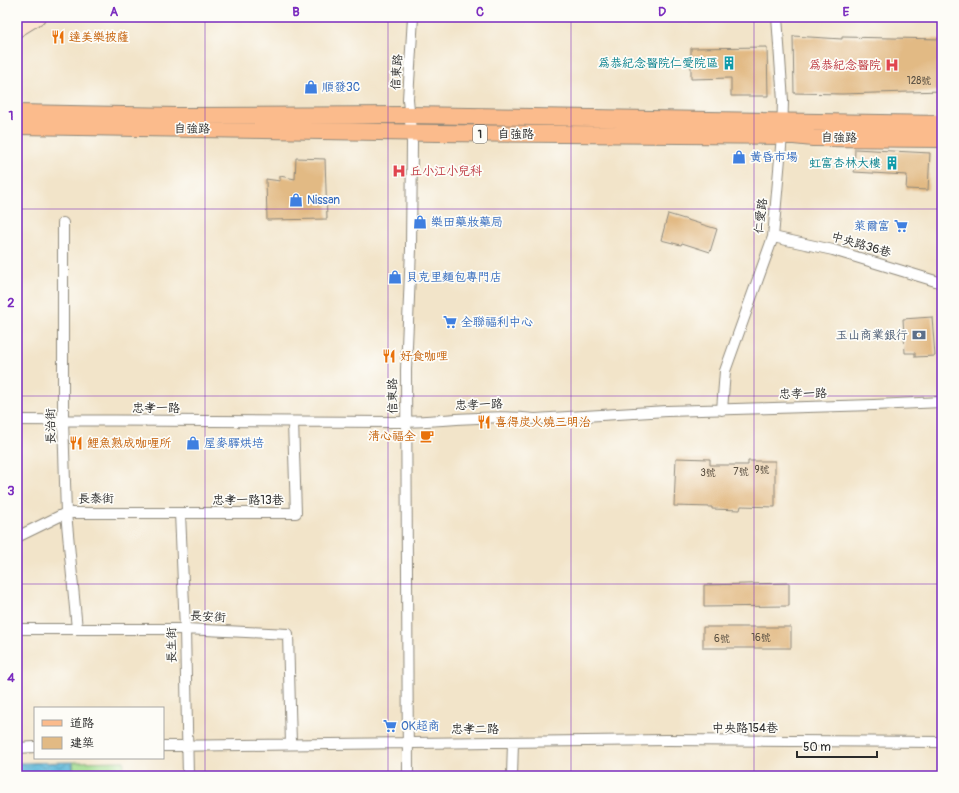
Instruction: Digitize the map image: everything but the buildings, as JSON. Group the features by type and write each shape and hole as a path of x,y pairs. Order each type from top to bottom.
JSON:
{"main road":[{"name":"自強路","path":"17,114 177,116 409,115 782,129 942,139"},
{"name":"自強路","path":"17,126 410,133 782,129 942,124"}],"street":[{"path":"17,30 38,17"},
{"name":"信東路","path":"408,776 406,370 411,249 412,142 408,98 413,17"},
{"name":"仁愛路","path":"722,410 725,371 773,237 783,101 777,17"},
{"name":"長治街","path":"63,223 63,420 66,512 77,629"},
{"name":"中央路36巷","path":"773,237 833,250 942,283"},
{"name":"忠孝一路","path":"17,420 407,422 475,418 535,418 660,411 866,406 942,402"},
{"name":"忠孝一路13巷","path":"180,513 296,513 293,422"},
{"name":"長泰街","path":"17,537 66,512 180,513"},
{"name":"長生街","path":"180,513 185,629 186,745 188,776"},
{"name":"長安街","path":"17,629 185,629 288,634 291,744"},
{"name":"忠孝二路","path":"164,746 668,740"},
{"name":"中央路154巷","path":"668,740 942,742"},
{"path":"512,742 512,776"},
{"path":"17,748 34,747"}],"green space":[{"path":"124,761 123,776 73,776 73,762"}],"water":[{"path":"73,762 73,776 17,776 17,763"}],"place":[{"name":"達美樂披薩","path":"58,37"},
{"name":"為恭紀念醫院仁愛院區","path":"729,63"},
{"name":"為恭紀念醫院","path":"892,65"},
{"name":"順發3C","path":"311,87"},
{"name":"黃昏市場","path":"739,157"},
{"name":"虹富杏林大樓","path":"892,163"},
{"name":"丘小江小兒科","path":"399,171"},
{"name":"Nissan","path":"296,200"},
{"name":"樂田藥妝藥局","path":"420,222"},
{"name":"萊爾富","path":"901,226"},
{"name":"貝克里麵包專門店","path":"395,277"},
{"name":"全聯福利中心","path":"450,322"},
{"name":"玉山商業銀行","path":"919,335"},
{"name":"好食咖哩","path":"389,356"},
{"name":"喜得炭火燒三明治","path":"484,422"},
{"name":"清心福全","path":"427,436"},
{"name":"鯉魚熟成咖喱所","path":"76,443"},
{"name":"屋麥驛烘培","path":"193,443"},
{"name":"OK超商","path":"390,726"}]}
